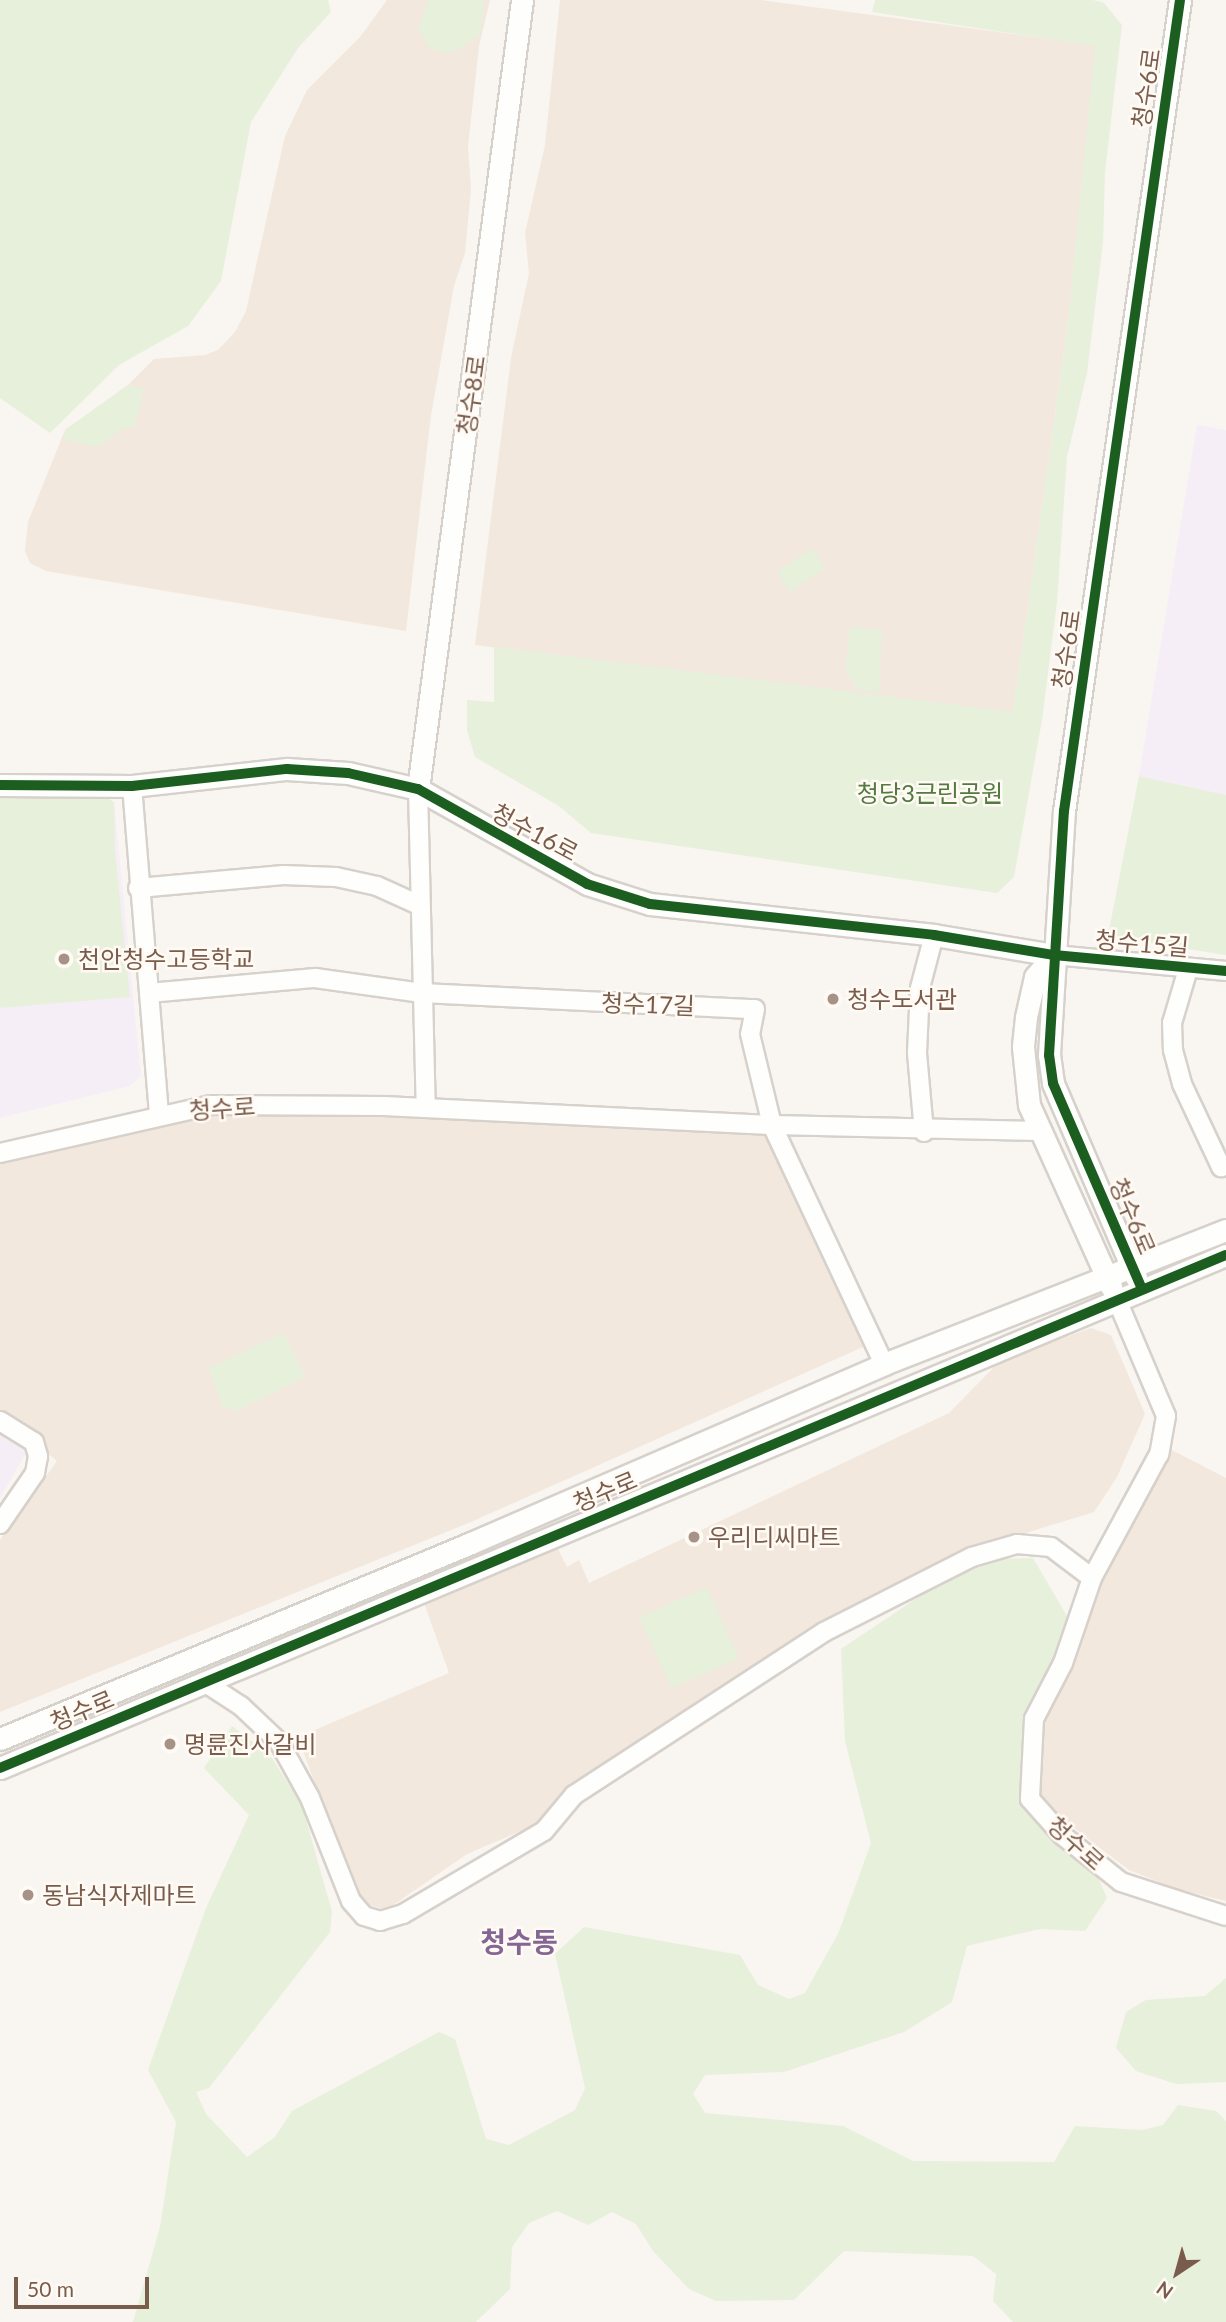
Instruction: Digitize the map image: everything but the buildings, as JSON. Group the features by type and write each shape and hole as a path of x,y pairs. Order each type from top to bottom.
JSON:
{"street":[{"name":"청수8로","path":"418,789 523,0"},
{"name":"청수6로","path":"1142,1289 1053,1083 1049,1055 1057,989 1054,956 1064,811 1180,0"},
{"name":"청수16로","path":"0,785 132,786 287,769 348,773 418,789 587,884 650,904 934,935 1054,956"},
{"path":"132,786 138,888 159,1115"},
{"path":"418,789 426,1108"},
{"path":"138,888 283,875 336,877 377,886 419,905"},
{"path":"924,1132 917,1053 919,1001 934,935"},
{"name":"청수6로","path":"1054,956 1035,977 1023,1047 1029,1105 1117,1300"},
{"name":"청수15길","path":"1054,956 1226,971"},
{"name":"청수15길","path":"1188,969 1172,1023 1173,1050 1182,1084 1221,1167 1226,1165"},
{"name":"청수17길","path":"149,993 315,978 422,993 755,1009 750,1034 772,1125"},
{"name":"청수로","path":"0,1153 211,1105 426,1108 772,1125"},
{"path":"884,1364 772,1125 924,1132 1040,1131"},
{"name":"청수로","path":"0,1739 471,1543 884,1364 1130,1264 1226,1230"},
{"name":"청수로","path":"0,1768 1226,1255"},
{"path":"1130,1331 1131,1307 1142,1289"},
{"name":"청수로","path":"1117,1300 1166,1416 1159,1454 1092,1578 1063,1663 1034,1719 1030,1799 1062,1835 1121,1882 1226,1916"},
{"path":"0,1420 34,1442 38,1456 35,1473 0,1524"},
{"path":"204,1682 241,1706 279,1742 310,1798 351,1901 365,1916 380,1921 403,1914 544,1831 574,1795 824,1632 972,1557 1017,1544 1051,1547 1092,1578"}],"shaded area":[{"path":"387,0 490,0 479,46 468,147 471,189 465,253 454,286 431,415 406,631 46,571 30,563 25,551 28,522 65,430 128,385 154,359 205,355 218,350 235,332 246,311 285,136 307,90 360,37"},
{"path":"560,0 761,0 1096,45 1068,323 1013,713 475,645 511,358 529,273 525,233 545,145"},
{"path":"1197,425 1226,430 1226,795 1139,776"},
{"name":"천안청수고등학교","path":"0,796 114,802 141,1076 130,1086 0,1118"},
{"path":"244,1111 756,1125 768,1134 863,1347 471,1522 0,1712 0,1540 57,1461 0,1413 0,1162 186,1118"},
{"path":"1091,1328 1111,1335 1145,1414 1117,1477 1094,1512 990,1544 817,1625 689,1716 577,1781 559,1794 540,1823 467,1854 386,1910 363,1903 350,1880 298,1737 449,1673 424,1603 557,1547 567,1567 579,1560 589,1583 949,1413 1000,1361"},
{"path":"0,1430 22,1445 26,1453 0,1498"},
{"path":"1168,1448 1226,1478 1226,1901 1177,1889 1129,1870 1036,1799 1038,1725 1086,1625 1106,1567"}],"green space":[{"path":"0,0 328,0 331,12 298,48 251,122 221,281 188,326 119,365 50,433 0,398"},
{"path":"429,0 485,0 480,34 454,52 439,52 428,46 418,28"},
{"name":"청당3근린공원","path":"875,0 1093,0 1104,3 1122,25 1105,173 1103,242 1087,373 1067,457 1057,602 1042,720 1014,877 997,893 591,833 559,806 475,757 467,730 467,700 494,702 494,647 1013,712 1068,323 1095,46 872,12"},
{"path":"128,385 144,388 135,427 123,428 98,447 65,441 65,430"},
{"path":"812,548 826,568 791,592 777,573"},
{"path":"850,627 882,630 879,692 859,690 845,672"},
{"path":"1139,776 1226,795 1226,955 1108,936"},
{"name":"천안청수고등학교","path":"101,794 114,802 115,851 130,997 0,1008 0,796"},
{"path":"284,1333 305,1377 236,1411 223,1407 208,1368"},
{"path":"1033,1558 1068,1618 1066,1644 1025,1718 1022,1808 1097,1875 1107,1898 1085,1931 1040,1929 967,1946 952,2002 904,2032 784,2072 705,2075 693,2094 705,2113 843,2126 913,2161 1054,2162 1075,2126 1142,2130 1163,2125 1178,2105 1216,2111 1226,2121 1226,2322 1013,2322 993,2301 996,2274 973,2256 844,2251 794,2300 716,2301 689,2289 653,2251 636,2224 612,2212 588,2225 557,2211 529,2223 512,2247 510,2289 476,2322 133,2322 160,2227 176,2122 148,2070 206,1908 249,1815 204,1768 232,1726 270,1755 302,1805 332,1912 330,1932 209,2088 196,2092 206,2114 247,2157 275,2137 292,2111 439,2032 455,2039 486,2139 509,2145 575,2110 585,2088 555,1954 584,1927 740,1955 758,1985 789,1999 805,1993 838,1934 871,1843 845,1741 841,1649 947,1578 1004,1559"},
{"path":"707,1587 739,1658 671,1688 639,1617"},
{"path":"1226,1978 1226,2082 1176,2084 1136,2071 1116,2048 1126,2012 1146,2000 1205,1996"}],"cycle path":[{"path":"1142,1289 1053,1083 1049,1055 1064,811 1180,0"},
{"path":"0,785 132,786 287,769 348,773 418,789 587,884 650,904 934,935 1054,955 1226,971"},
{"path":"0,1768 1226,1255"}],"place":[{"name":"천안청수고등학교","path":"64,959"},
{"name":"청수도서관","path":"833,999"},
{"name":"우리디씨마트","path":"694,1537"},
{"name":"명륜진사갈비","path":"170,1744"},
{"name":"동남식자제마트","path":"28,1895"}],"district":[{"name":"청수동","path":"519,1941"}]}
